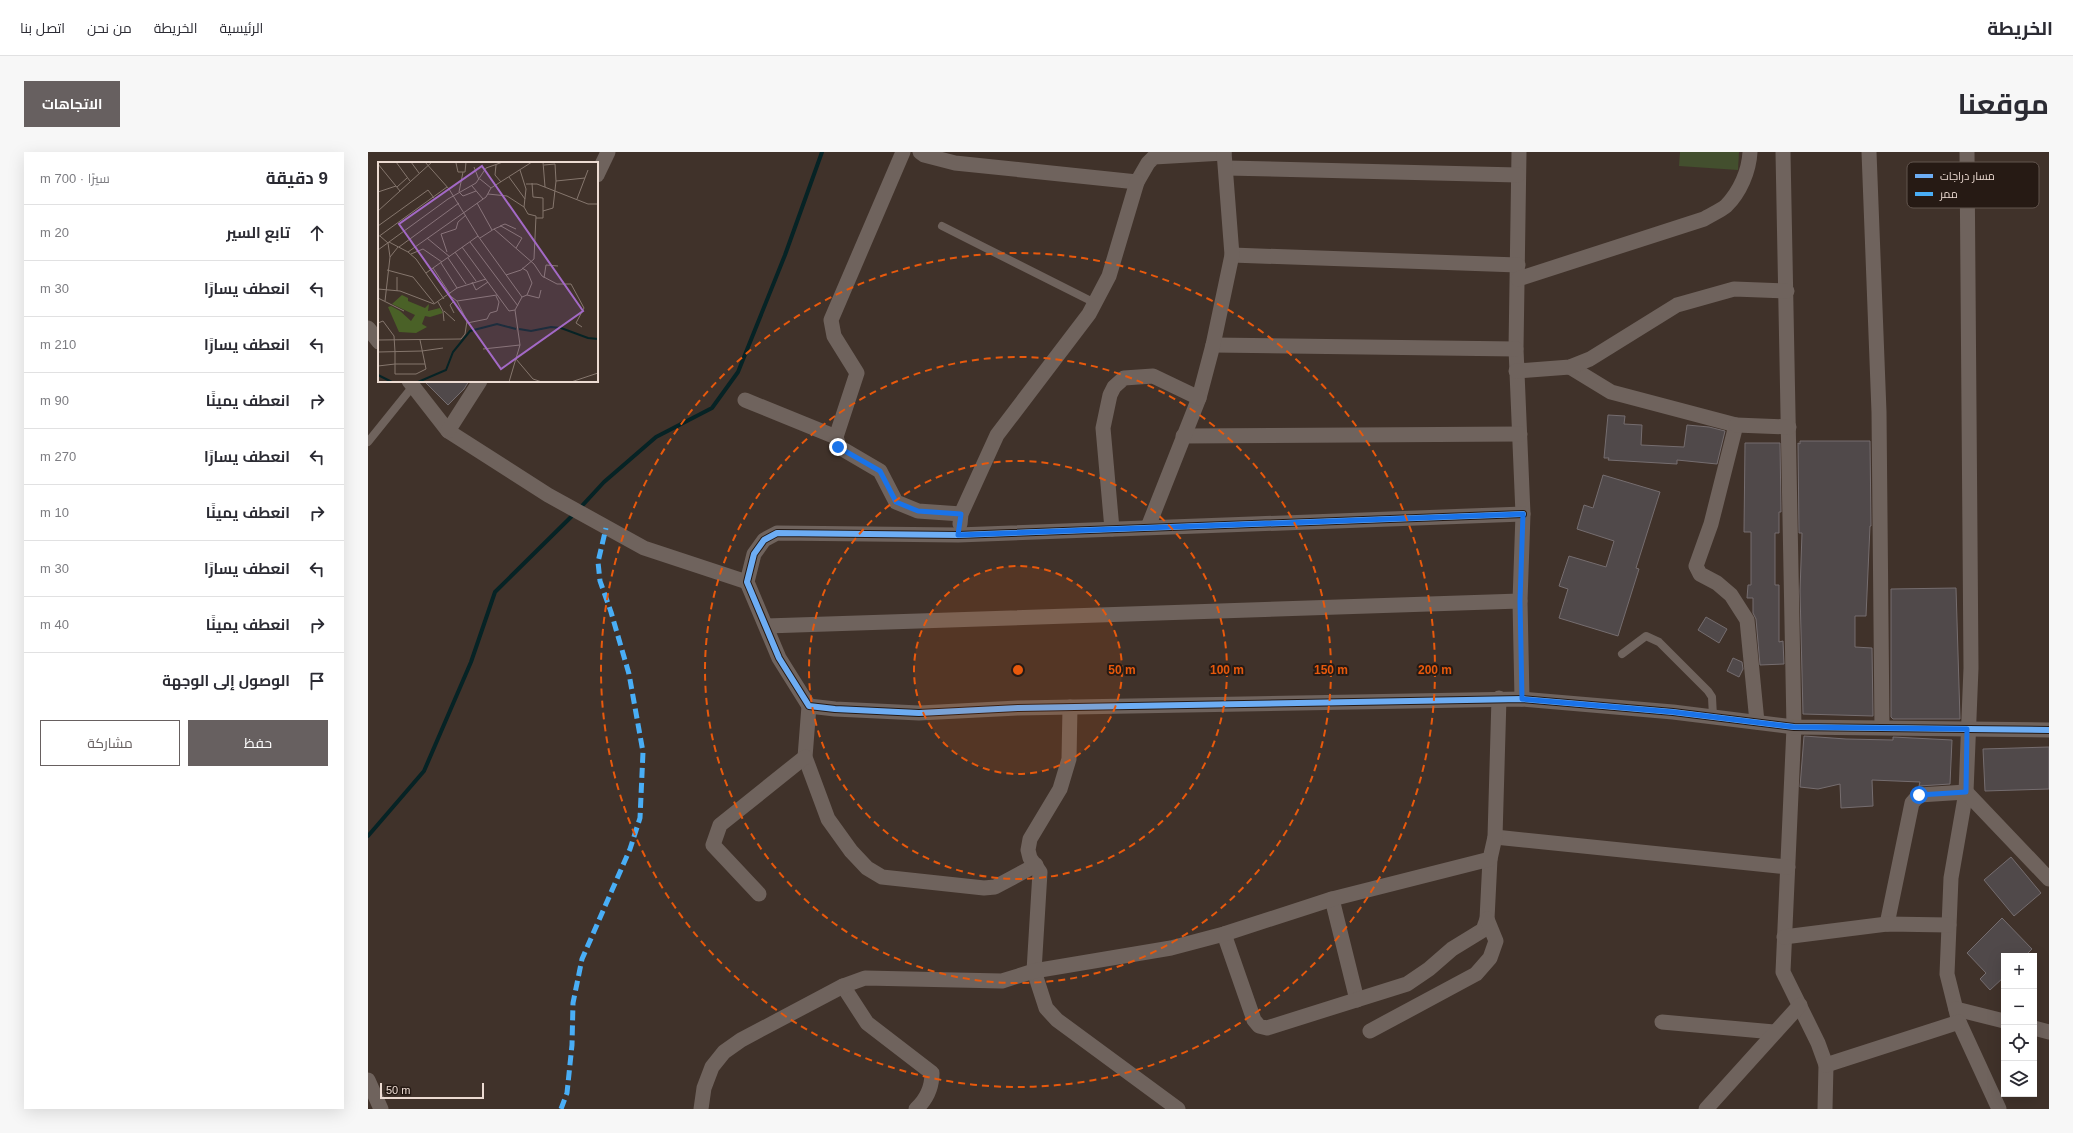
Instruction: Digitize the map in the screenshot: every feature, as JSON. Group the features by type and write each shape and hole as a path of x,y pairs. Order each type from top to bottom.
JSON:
{"street":[{"path":"598,173 608,152"},
{"path":"903,152 831,320 834,336 857,374 836,436 838,447 880,471 896,502 918,511 961,514"},
{"path":"920,152 924,155 954,163 1137,182"},
{"path":"1519,152 1516,371 1523,514 1520,601 1522,699"},
{"path":"1232,255 1518,272 1704,218 1725,206 1740,187 1750,165 1750,152"},
{"path":"1783,152 1787,290 1794,727 1783,972 1818,1043 1826,1065 1825,1109"},
{"path":"1869,152 1879,412 1882,727"},
{"path":"1967,152 1967,162"},
{"path":"958,535 961,514 997,435 1089,314 1109,276 1137,182 1147,157 1224,153 1232,255 1213,345 1198,398 1148,527"},
{"path":"1226,168 1518,175"},
{"path":"1967,208 1971,668 1967,729 1966,792 1951,878 1947,974 1958,1016 1999,1109"},
{"path":"1516,371 1570,367 1590,360 1677,305 1734,288 1787,290"},
{"path":"368,328 378,341"},
{"path":"1213,345 1516,349"},
{"path":"1570,367 1612,392 1736,424 1789,427"},
{"path":"1112,529 1103,428 1110,395 1114,387 1124,378 1153,376 1198,398"},
{"path":"448,431 479,382"},
{"path":"411,384 448,431 568,507 644,548 747,582"},
{"path":"745,400 836,436"},
{"path":"1736,424 1711,524 1696,566 1700,574 1716,583 1731,595 1747,620 1757,722"},
{"path":"1183,436 1520,434"},
{"path":"1036,865 995,887 984,888 882,877 867,868 851,852 828,819 805,757 809,706 780,658 747,582 754,554 764,540 777,534 958,535 1523,514"},
{"path":"766,626 1520,601"},
{"path":"809,706 835,709 919,712 1070,707 1499,698 1713,717 1794,727 2049,730"},
{"path":"1224,934 1254,1020 1260,1026 1267,1028 1407,984 1429,969 1452,949 1483,930 1487,920 1490,859 1495,837 1499,698"},
{"path":"1070,707 1069,759 1060,789 1030,839 1029,844 1030,858 1040,872 1041,883 1034,970 1046,1008 1057,1020 1178,1109"},
{"path":"759,894 713,845 715,834 720,825 805,757"},
{"path":"1966,792 2049,879"},
{"path":"1887,924 1912,803 1919,795 1966,792"},
{"path":"1495,837 1788,867"},
{"path":"701,1109 704,1088 709,1074 724,1052 742,1040 843,986 865,978 1002,981 1034,970 1171,948 1224,934 1332,899 1490,859"},
{"path":"1332,899 1357,1000"},
{"path":"1370,1031 1476,974 1490,958 1496,942 1487,920"},
{"path":"1784,937 1887,924 1949,925"},
{"path":"843,986 867,1023 932,1073 932,1086 922,1104 916,1109"},
{"path":"1706,1109 1800,1005"},
{"path":"1826,1065 1958,1016 2001,1021"},
{"path":"1662,1022 1774,1032"},
{"path":"2037,1029 2049,1032"},
{"path":"368,1080 380,1109"}],"lane":[{"path":"942,226 1095,303"},
{"path":"368,442 411,384"},
{"path":"1622,654 1646,636 1659,642 1708,691 1712,697 1713,717"}],"green space":[{"path":"1680,152 1739,152 1738,170 1679,166"}],"building":[{"path":"425,382 468,382 464,389 448,405"},
{"path":"1608,415 1625,416 1624,424 1642,425 1641,445 1684,447 1687,425 1709,427 1725,431 1717,464 1677,460 1677,464 1608,460 1609,458 1604,458"},
{"path":"1800,441 1870,441 1871,526 1866,616 1855,616 1855,647 1872,648 1873,716 1803,714 1800,591 1802,533 1799,533 1798,443 1800,444"},
{"path":"1745,443 1780,443 1781,512 1779,512 1779,533 1775,533 1775,585 1779,585 1779,642 1783,641 1784,664 1760,665 1756,619 1753,613 1753,598 1747,598 1748,585 1751,585 1751,532 1744,532"},
{"path":"1603,475 1660,492 1636,568 1639,569 1618,636 1559,618 1568,589 1559,586 1569,556 1606,567 1614,541 1577,529 1584,505 1593,508"},
{"path":"1956,588 1960,719 1893,719 1891,717 1891,589"},
{"path":"1706,617 1727,629 1719,643 1698,630"},
{"path":"1733,658 1742,662 1743,669 1739,677 1727,671"},
{"path":"1804,736 1846,739 1893,740 1893,737 1952,740 1950,784 1919,786 1920,782 1872,780 1873,806 1841,808 1840,784 1818,789 1800,787"},
{"path":"2049,747 2049,789 1985,791 1983,749"},
{"path":"2011,857 2041,893 2014,916 1984,880"},
{"path":"2002,918 2032,949 2028,953 2001,953 2001,980 1990,990 1980,979 1986,973 1967,953"}],"waterway":[{"path":"579,509 604,482 656,437 712,408 738,372 785,255 822,152"},
{"path":"368,836 424,771 471,662 495,592 574,514"}],"marked path":[{"path":"561,1109 567,1093 572,1045 573,1003 582,959 630,849 640,818 643,752 629,674 611,612 600,581 598,562 606,528"}],"cycle path":[{"path":"1523,514 958,535 777,533 764,540 754,554 747,582 779,658 809,706 835,709 919,713 1018,708 1522,699 1673,712 1794,727 2049,730"}],"route":[{"path":"838,447 880,471 896,502 918,511 961,514 958,535 1523,514 1520,601 1522,699 1673,712 1794,727 1967,729 1966,792 1919,795"}]}
